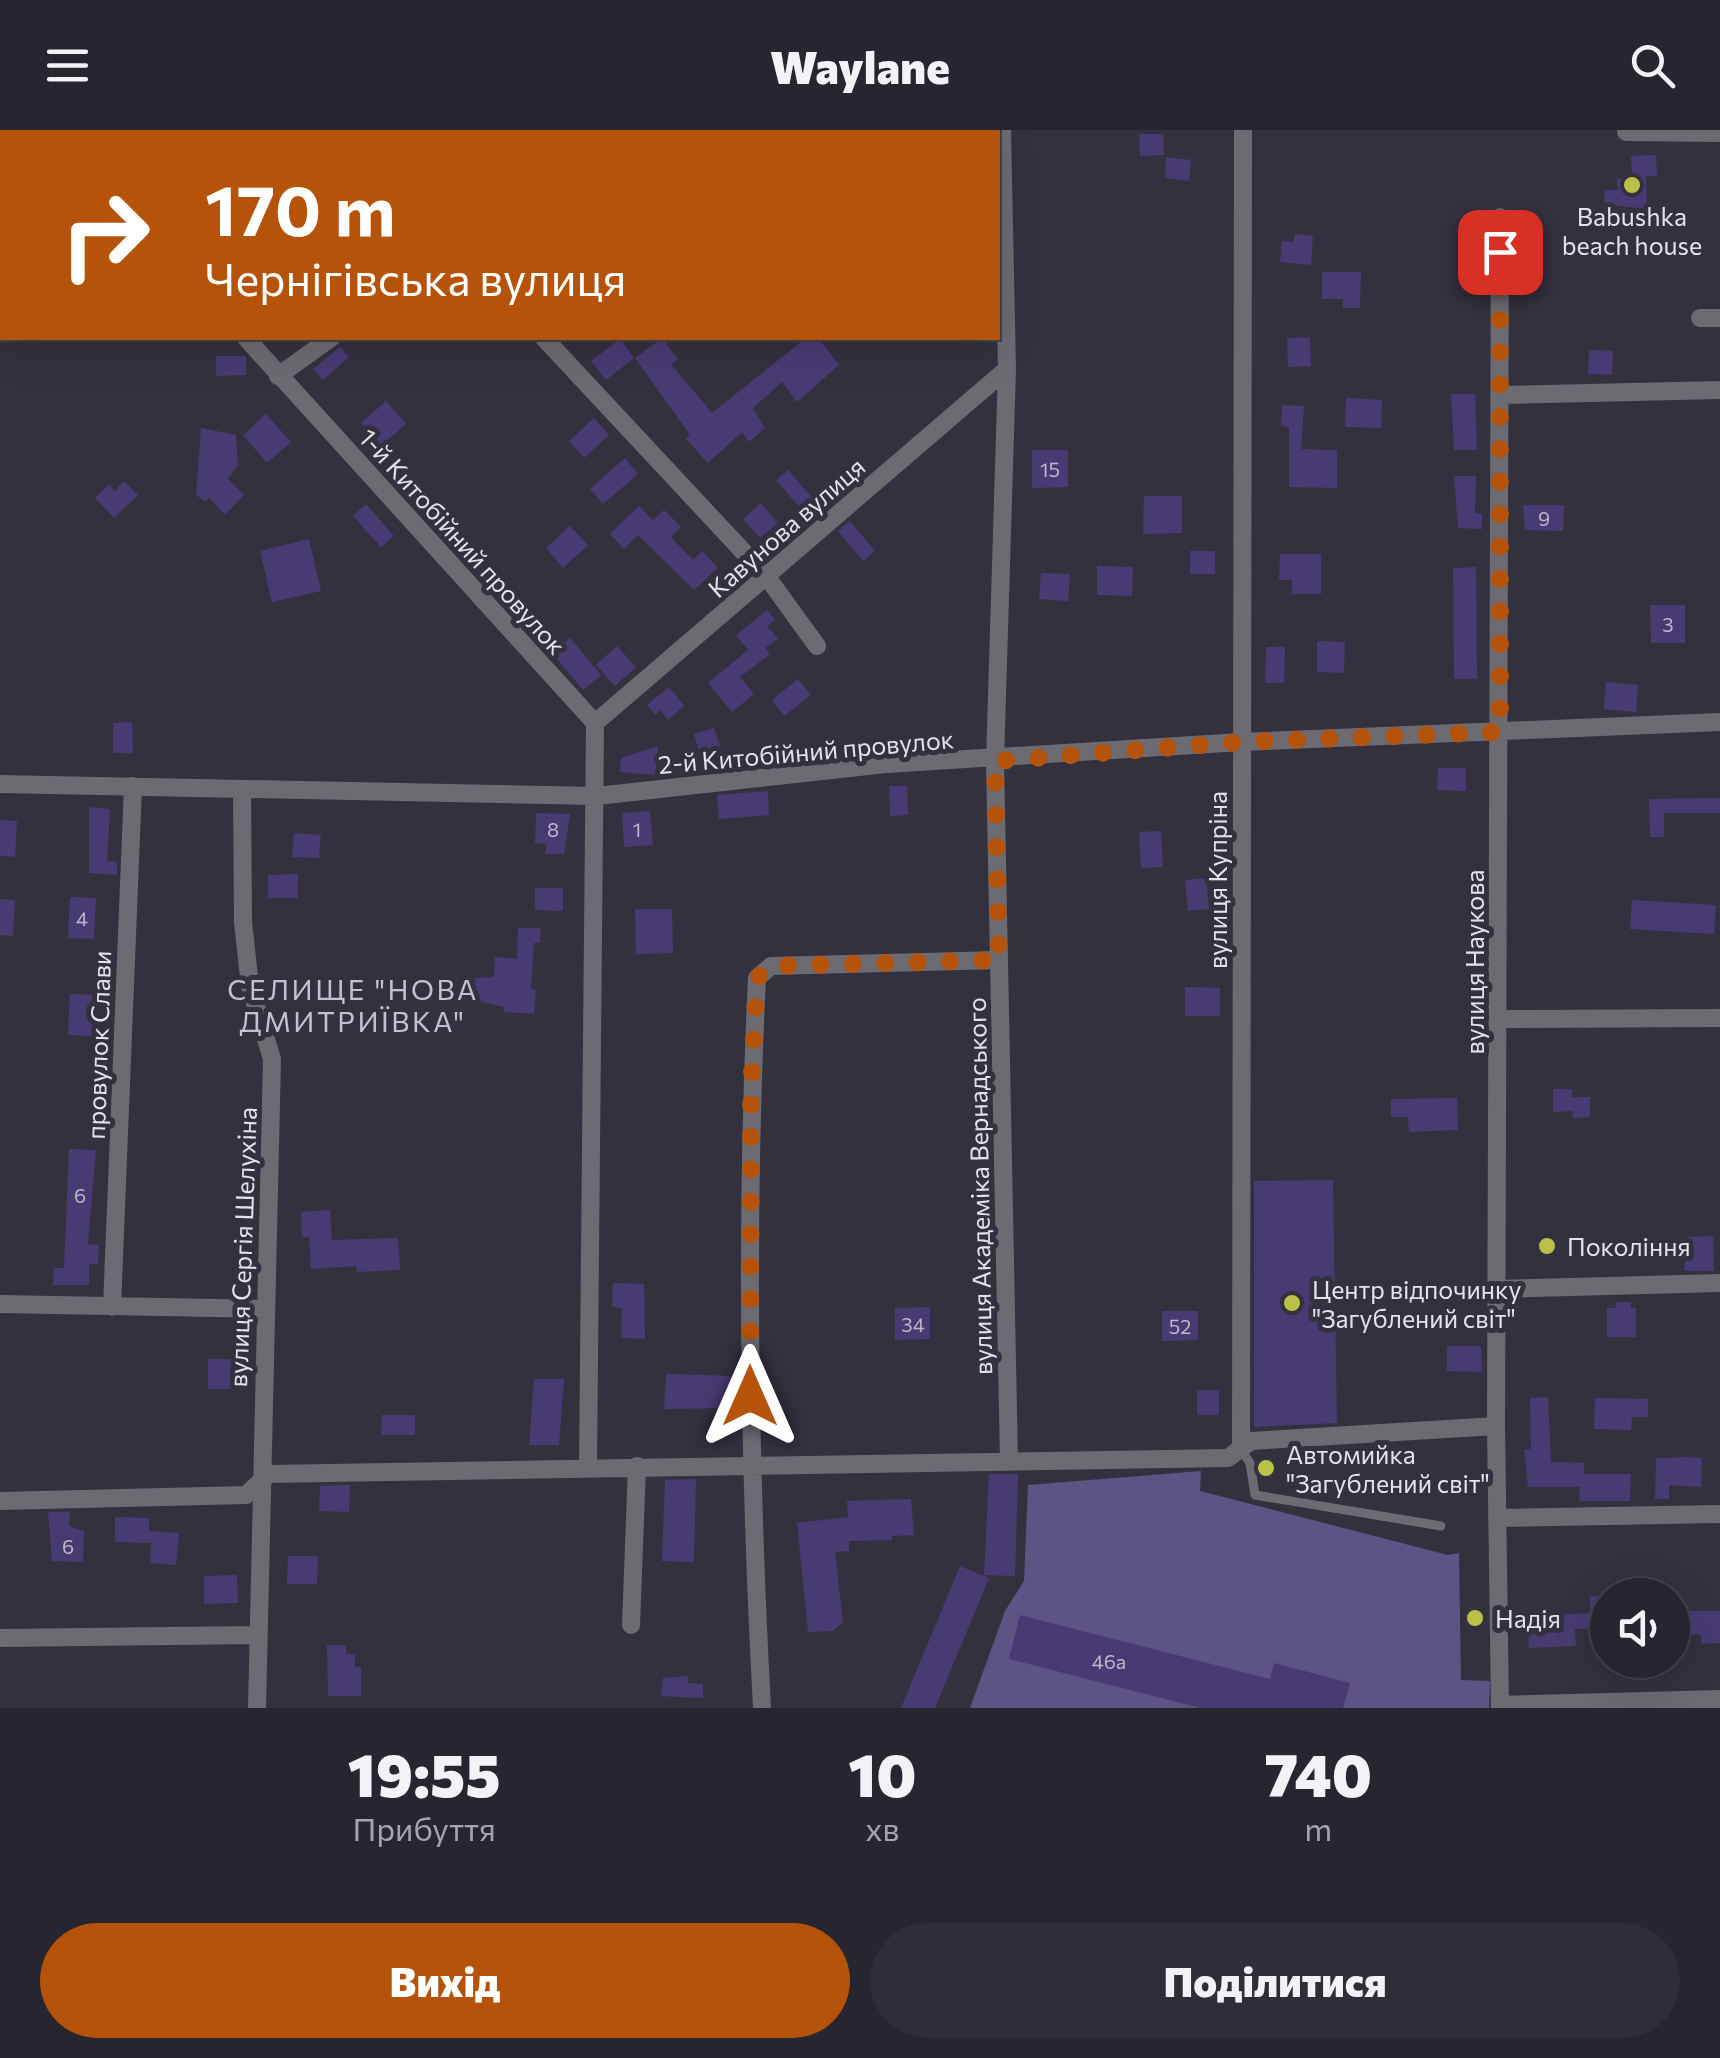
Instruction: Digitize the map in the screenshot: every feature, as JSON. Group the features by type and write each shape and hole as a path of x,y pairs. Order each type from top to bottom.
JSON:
{"street":[{"name":"вулиця Академіка Вернадського","path":"1002,130 1007,369 995,761 1009,1460"},
{"name":"вулиця Купріна","path":"1241,1450 1243,130"},
{"path":"1626,132 1720,133"},
{"name":"вулиця Наукова","path":"1500,217 1496,1426 1500,1706"},
{"path":"1700,318 1720,318"},
{"name":"1-й Китобійний провулок","path":"248,340 596,723"},
{"path":"278,376 328,340"},
{"path":"546,340 767,577 816,646"},
{"name":"Кавунова вулиця","path":"596,723 1007,369"},
{"path":"1500,396 1720,390"},
{"name":"2-й Китобійний провулок","path":"0,784 597,796 886,764 995,761 1241,742 1720,722"},
{"path":"588,1466 596,723"},
{"name":"провулок Слави","path":"112,1307 133,786"},
{"name":"вулиця Сергія Шелухіна","path":"242,791 242,887 250,986 272,1059 259,1483 257,1708"},
{"path":"762,1708 749,1466 751,1092 759,974 771,966 999,960"},
{"path":"1498,1019 1720,1018"},
{"path":"1498,1289 1720,1282"},
{"path":"0,1304 264,1310"},
{"path":"0,1502 246,1495 269,1474 1228,1458 1251,1441 1496,1426"},
{"path":"632,1625 637,1466"},
{"path":"1497,1518 1720,1514"},
{"path":"0,1638 258,1635"},
{"path":"1500,1706 1720,1699"}],"lane":[{"path":"1241,1450 1250,1462 1255,1496 1441,1526"}],"shaded area":[{"path":"1201,1471 1200,1491 1448,1555 1459,1553 1461,1680 1490,1681 1489,1708 970,1708 1005,1611 1024,1581 1028,1485"}],"building":[{"path":"1139,134 1163,134 1164,155 1140,156"},
{"name":"Babushka beach house","path":"1656,155 1657,176 1646,176 1647,209 1605,204 1604,190 1618,190 1617,179 1632,178 1631,156"},
{"path":"1166,157 1191,160 1189,181 1165,178"},
{"path":"1295,234 1313,236 1311,265 1280,262 1282,241 1294,242"},
{"path":"1322,272 1361,272 1360,308 1343,308 1343,299 1322,299"},
{"path":"1310,337 1311,366 1288,367 1287,338"},
{"path":"619,340 634,358 606,380 591,361"},
{"path":"664,340 678,359 671,364 712,413 803,340 820,340 839,365 797,402 782,382 753,408 765,428 749,442 742,432 708,463 686,439 690,435 635,358"},
{"path":"340,347 349,357 323,380 313,369"},
{"path":"1589,350 1613,351 1612,375 1588,374"},
{"path":"216,356 246,356 246,375 216,376"},
{"path":"1451,394 1475,394 1477,450 1454,450"},
{"path":"1346,398 1382,400 1381,428 1345,427"},
{"path":"386,401 406,424 381,446 361,423"},
{"path":"1282,405 1304,406 1301,449 1337,450 1337,488 1289,487 1289,427 1281,426"},
{"path":"266,414 291,442 267,463 243,435"},
{"path":"594,418 609,435 584,458 569,441"},
{"path":"201,428 236,435 238,465 228,479 244,495 225,515 209,498 205,501 196,495"},
{"path":"1032,450 1068,450 1068,487 1032,488"},
{"path":"625,458 638,474 603,504 590,489"},
{"path":"788,470 813,499 801,509 776,480"},
{"path":"1454,476 1476,476 1475,513 1482,514 1482,529 1458,528"},
{"path":"124,481 138,495 114,518 95,498 109,484 115,491"},
{"path":"1144,496 1182,496 1182,533 1143,534"},
{"path":"761,503 778,523 760,538 743,519"},
{"path":"366,504 394,536 381,547 353,516"},
{"path":"1523,505 1564,505 1563,531 1525,530"},
{"path":"639,506 653,520 664,510 681,527 671,537 693,560 702,551 718,568 694,590 638,535 624,549 610,534"},
{"path":"850,521 875,551 863,561 838,531"},
{"path":"570,526 588,545 563,568 546,548"},
{"path":"309,539 321,591 272,602 260,551"},
{"path":"1190,551 1215,551 1215,574 1190,574"},
{"path":"1280,554 1321,554 1321,594 1292,594 1292,580 1279,580"},
{"path":"1097,566 1133,567 1132,596 1097,595"},
{"path":"1476,567 1477,679 1454,679 1453,568"},
{"path":"1041,573 1070,574 1068,601 1039,599"},
{"path":"1650,605 1685,605 1685,643 1651,643"},
{"path":"767,610 775,620 767,626 778,639 765,648 770,654 740,677 754,694 732,712 708,683 748,650 736,635"},
{"path":"570,638 601,675 583,690 552,653"},
{"path":"1317,641 1345,642 1344,673 1317,672"},
{"path":"617,646 636,667 615,686 596,665"},
{"path":"1266,647 1285,647 1284,683 1265,683"},
{"path":"798,679 811,695 784,716 772,700"},
{"path":"1606,682 1638,685 1636,712 1604,709"},
{"path":"669,687 684,706 668,720 660,710 655,715 647,705"},
{"path":"132,722 133,753 113,753 113,723"},
{"path":"714,728 726,763 705,770 694,734"},
{"path":"658,746 655,775 620,772 621,758"},
{"path":"1438,768 1466,768 1466,791 1437,790"},
{"path":"889,786 907,786 908,815 890,816"},
{"path":"768,791 769,815 719,819 717,795"},
{"path":"1720,798 1720,813 1664,813 1664,837 1650,837 1649,799"},
{"path":"89,807 110,809 107,861 117,862 117,875 89,873"},
{"path":"650,811 653,845 624,847 622,813"},
{"path":"536,813 570,814 564,854 545,854 546,844 535,843"},
{"path":"0,820 17,821 15,857 0,856"},
{"path":"1161,831 1163,867 1141,868 1139,832"},
{"path":"294,833 321,835 319,858 292,857"},
{"path":"298,874 298,898 268,898 268,875"},
{"path":"1206,878 1209,909 1188,911 1185,880"},
{"path":"535,888 563,888 563,911 535,910"},
{"path":"70,897 96,898 94,939 68,938"},
{"path":"0,899 15,900 13,936 0,935"},
{"path":"1632,900 1716,905 1714,934 1630,929"},
{"path":"635,909 672,909 673,953 636,954"},
{"path":"518,928 541,928 540,943 534,943 534,1014 504,1012 504,1007 474,1000 475,978 494,977 495,957 517,959"},
{"path":"1185,987 1220,988 1220,1016 1185,1016"},
{"path":"70,994 95,995 93,1036 68,1035"},
{"path":"1553,1089 1572,1089 1572,1097 1590,1097 1590,1117 1573,1118 1573,1111 1553,1112"},
{"path":"1457,1098 1458,1130 1409,1132 1408,1117 1391,1117 1391,1099"},
{"path":"69,1149 96,1150 88,1244 99,1245 98,1264 89,1264 89,1285 53,1285 54,1268 64,1268"},
{"name":"Центр відпочинку \"Загублений світ\"","path":"1333,1180 1337,1423 1254,1427 1254,1181"},
{"path":"330,1210 332,1240 398,1238 400,1270 357,1272 356,1266 311,1269 309,1237 302,1237 301,1212"},
{"path":"1713,1236 1714,1271 1684,1271 1688,1237"},
{"path":"613,1283 644,1284 645,1339 621,1338 622,1308 612,1307"},
{"path":"1615,1302 1631,1302 1631,1308 1636,1308 1636,1337 1607,1337 1607,1308 1616,1308"},
{"path":"930,1307 930,1339 895,1340 895,1308"},
{"path":"1162,1311 1198,1311 1198,1340 1162,1341"},
{"path":"1447,1346 1481,1346 1482,1372 1447,1371"},
{"path":"208,1359 242,1359 242,1389 208,1389"},
{"path":"666,1374 738,1376 739,1408 664,1409"},
{"path":"534,1379 564,1379 559,1445 529,1445"},
{"path":"1197,1390 1219,1390 1219,1415 1197,1415"},
{"path":"1548,1397 1551,1462 1584,1463 1584,1474 1631,1474 1630,1501 1579,1501 1580,1487 1528,1487 1524,1449 1531,1449 1530,1398"},
{"path":"1595,1398 1648,1399 1648,1417 1632,1417 1631,1430 1594,1429"},
{"path":"382,1415 415,1415 415,1435 381,1435"},
{"path":"1656,1458 1702,1458 1701,1487 1669,1485 1669,1499 1655,1499"},
{"path":"989,1474 1018,1474 1015,1576 984,1575"},
{"path":"696,1479 694,1562 662,1561 665,1480"},
{"path":"350,1485 349,1512 319,1511 320,1486"},
{"path":"911,1499 914,1535 849,1541 849,1551 835,1552 843,1622 833,1631 808,1632 797,1523 848,1517 847,1501"},
{"path":"48,1512 70,1512 69,1526 84,1531 83,1562 52,1561"},
{"path":"115,1517 149,1518 149,1531 179,1533 176,1565 150,1563 151,1543 115,1542"},
{"path":"288,1556 318,1556 317,1584 287,1584"},
{"path":"960,1566 989,1578 935,1708 901,1708"},
{"path":"237,1575 238,1603 204,1604 204,1576"},
{"path":"1690,1611 1720,1611 1720,1643 1701,1644 1701,1635 1690,1634"},
{"path":"1590,1613 1590,1629 1575,1629 1576,1646 1529,1648 1527,1616"},
{"path":"1020,1615 1270,1679 1274,1663 1350,1683 1343,1708 1200,1708 1009,1659"},
{"path":"327,1645 346,1645 346,1654 355,1654 355,1667 361,1667 361,1696 328,1696"},
{"path":"688,1676 688,1683 703,1684 703,1698 661,1696 663,1678"}],"place":[{"name":"Babushka beach house","path":"1632,185"},
{"name":"Покоління","path":"1547,1246"},
{"name":"Центр відпочинку \"Загублений світ\"","path":"1292,1303"},
{"name":"Автомийка \"Загублений світ\"","path":"1266,1468"},
{"name":"Надія","path":"1475,1618"}],"district":[{"name":"СЕЛИЩЕ \"НОВА ДМИТРИЇВКА\"","path":"353,1005"}],"route":[{"path":"750,1396 751,1092 757,978 771,966 999,960 995,761 1241,742 1500,732 1500,252"}]}
